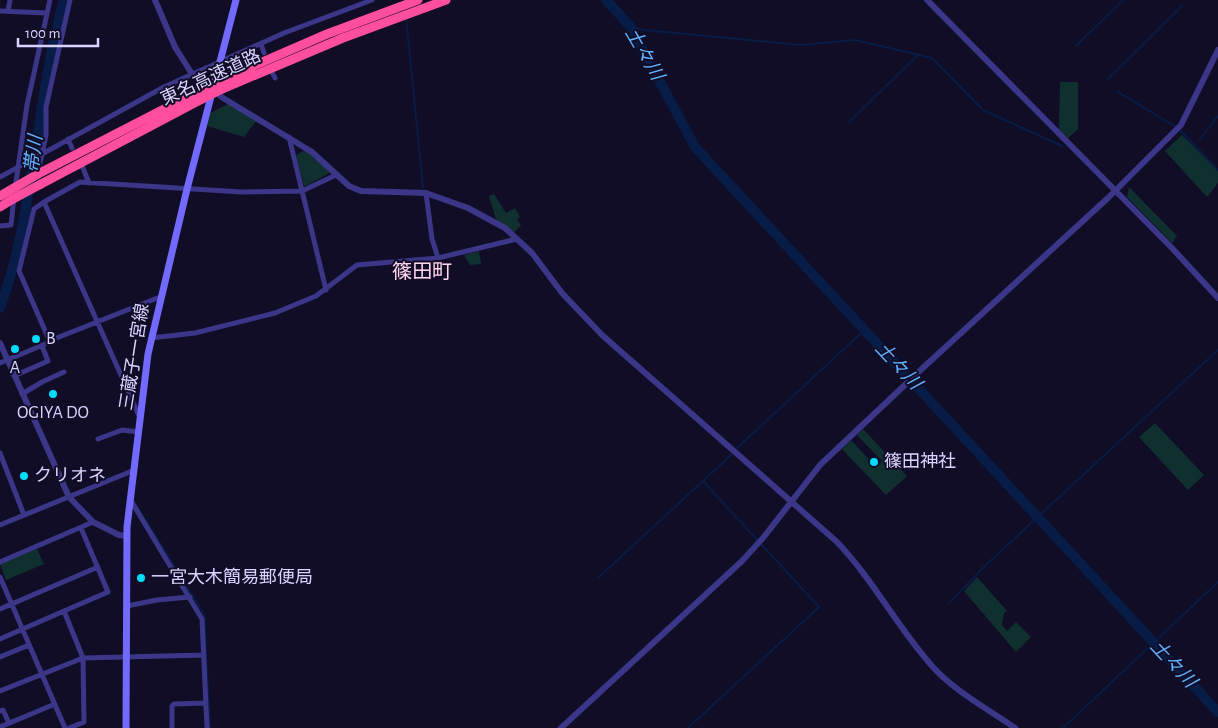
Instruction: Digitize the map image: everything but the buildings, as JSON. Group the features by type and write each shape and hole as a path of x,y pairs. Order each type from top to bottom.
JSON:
{"highway":[{"name":"東名高速道路","path":"399,12 418,0"},
{"name":"東名高速道路","path":"0,196 38,174 222,85 399,12 446,0"},
{"name":"東名高速道路","path":"0,207 201,95"}],"main road":[{"name":"三蔵子一宮線","path":"126,728 127,536 132,471 151,338 236,0"}],"street":[{"path":"8,11 10,0"},
{"path":"0,226 11,225 27,105 50,0"},
{"path":"38,174 46,135 46,107 70,0"},
{"path":"155,0 175,47 192,74 223,98 289,136 312,152 349,186 361,191 426,193 468,208 495,221 517,239 532,253 581,314 602,335 856,561 939,673 1015,728"},
{"path":"0,177 130,104 192,74 260,44 372,0"},
{"path":"927,0 1115,190 1218,298"},
{"path":"0,11 46,12"},
{"path":"260,44 264,53"},
{"path":"561,728 742,561 764,538 831,453 1115,190 1181,125 1218,50"},
{"path":"289,136 326,290"},
{"path":"68,139 72,148"},
{"path":"83,168 89,183"},
{"path":"49,341 19,271 34,208 44,202 80,182 242,192 302,191 336,174"},
{"path":"426,193 432,239 438,258"},
{"path":"44,202 140,418"},
{"path":"151,338 195,333 275,313 326,290 357,265 438,258 517,239"},
{"path":"0,363 42,346 49,341 160,297"},
{"path":"0,343 69,496 93,522 119,535 127,536"},
{"path":"14,376 48,361 42,346"},
{"path":"22,394 64,372"},
{"path":"98,439 122,430 139,432"},
{"path":"0,453 24,515"},
{"path":"0,525 132,471"},
{"path":"130,499 202,619 207,728"},
{"path":"0,562 93,522"},
{"path":"0,639 108,592 81,528"},
{"path":"0,609 98,567"},
{"path":"0,577 65,728"},
{"path":"127,606 158,600 190,598"},
{"path":"64,611 83,658 84,722 69,728"},
{"path":"0,657 29,645"},
{"path":"0,691 83,658 204,655"},
{"path":"172,728 172,706 174,704 206,703"},
{"path":"0,727 55,704"},
{"path":"0,711 3,710 9,723"}],"green space":[{"path":"1060,82 1078,82 1078,129 1068,138 1059,129"},
{"path":"228,104 257,120 244,137 207,126 210,113"},
{"path":"1182,135 1218,171 1218,183 1207,197 1165,151"},
{"path":"305,150 331,172 304,186 296,155"},
{"path":"1129,187 1177,236 1172,243 1127,197"},
{"path":"494,194 506,213 515,208 520,217 517,220 521,225 514,233 496,219 489,196"},
{"path":"479,251 481,264 470,265 464,255"},
{"path":"1155,423 1204,475 1188,490 1139,437"},
{"name":"篠田神社","path":"863,429 907,476 886,495 842,449 851,440 876,467 882,461 857,435"},
{"path":"37,549 44,564 6,580 0,564"},
{"path":"977,577 1007,611 1004,613 1002,625 1007,631 1016,622 1031,637 1016,652 964,591"}],"waterway":[{"name":"帯川","path":"0,308 21,232 54,38 64,0"},
{"name":"土々川","path":"606,0 630,26 695,147 1218,712"},
{"path":"1076,46 1123,0"},
{"path":"1108,79 1182,6"},
{"path":"406,17 423,188"},
{"path":"630,26 644,30 801,45 855,40 932,58 983,110 1062,146"},
{"path":"849,122 918,55"},
{"path":"1118,92 1176,127"},
{"path":"1199,140 1218,116"},
{"path":"1180,130 1218,170"},
{"path":"737,448 860,334"},
{"path":"949,603 986,565 1218,350"},
{"path":"598,578 731,455"},
{"path":"688,728 819,607 703,481"},
{"path":"135,503 204,614 210,728"},
{"path":"1063,728 1218,582"}],"place":[{"name":"B","path":"36,339"},
{"name":"A","path":"15,349"},
{"name":"OGIYA DO","path":"53,394"},
{"name":"篠田神社","path":"874,462"},
{"name":"クリオネ","path":"24,476"},
{"name":"一宮大木簡易郵便局","path":"141,578"}],"district":[{"name":"篠田町","path":"422,272"}]}
